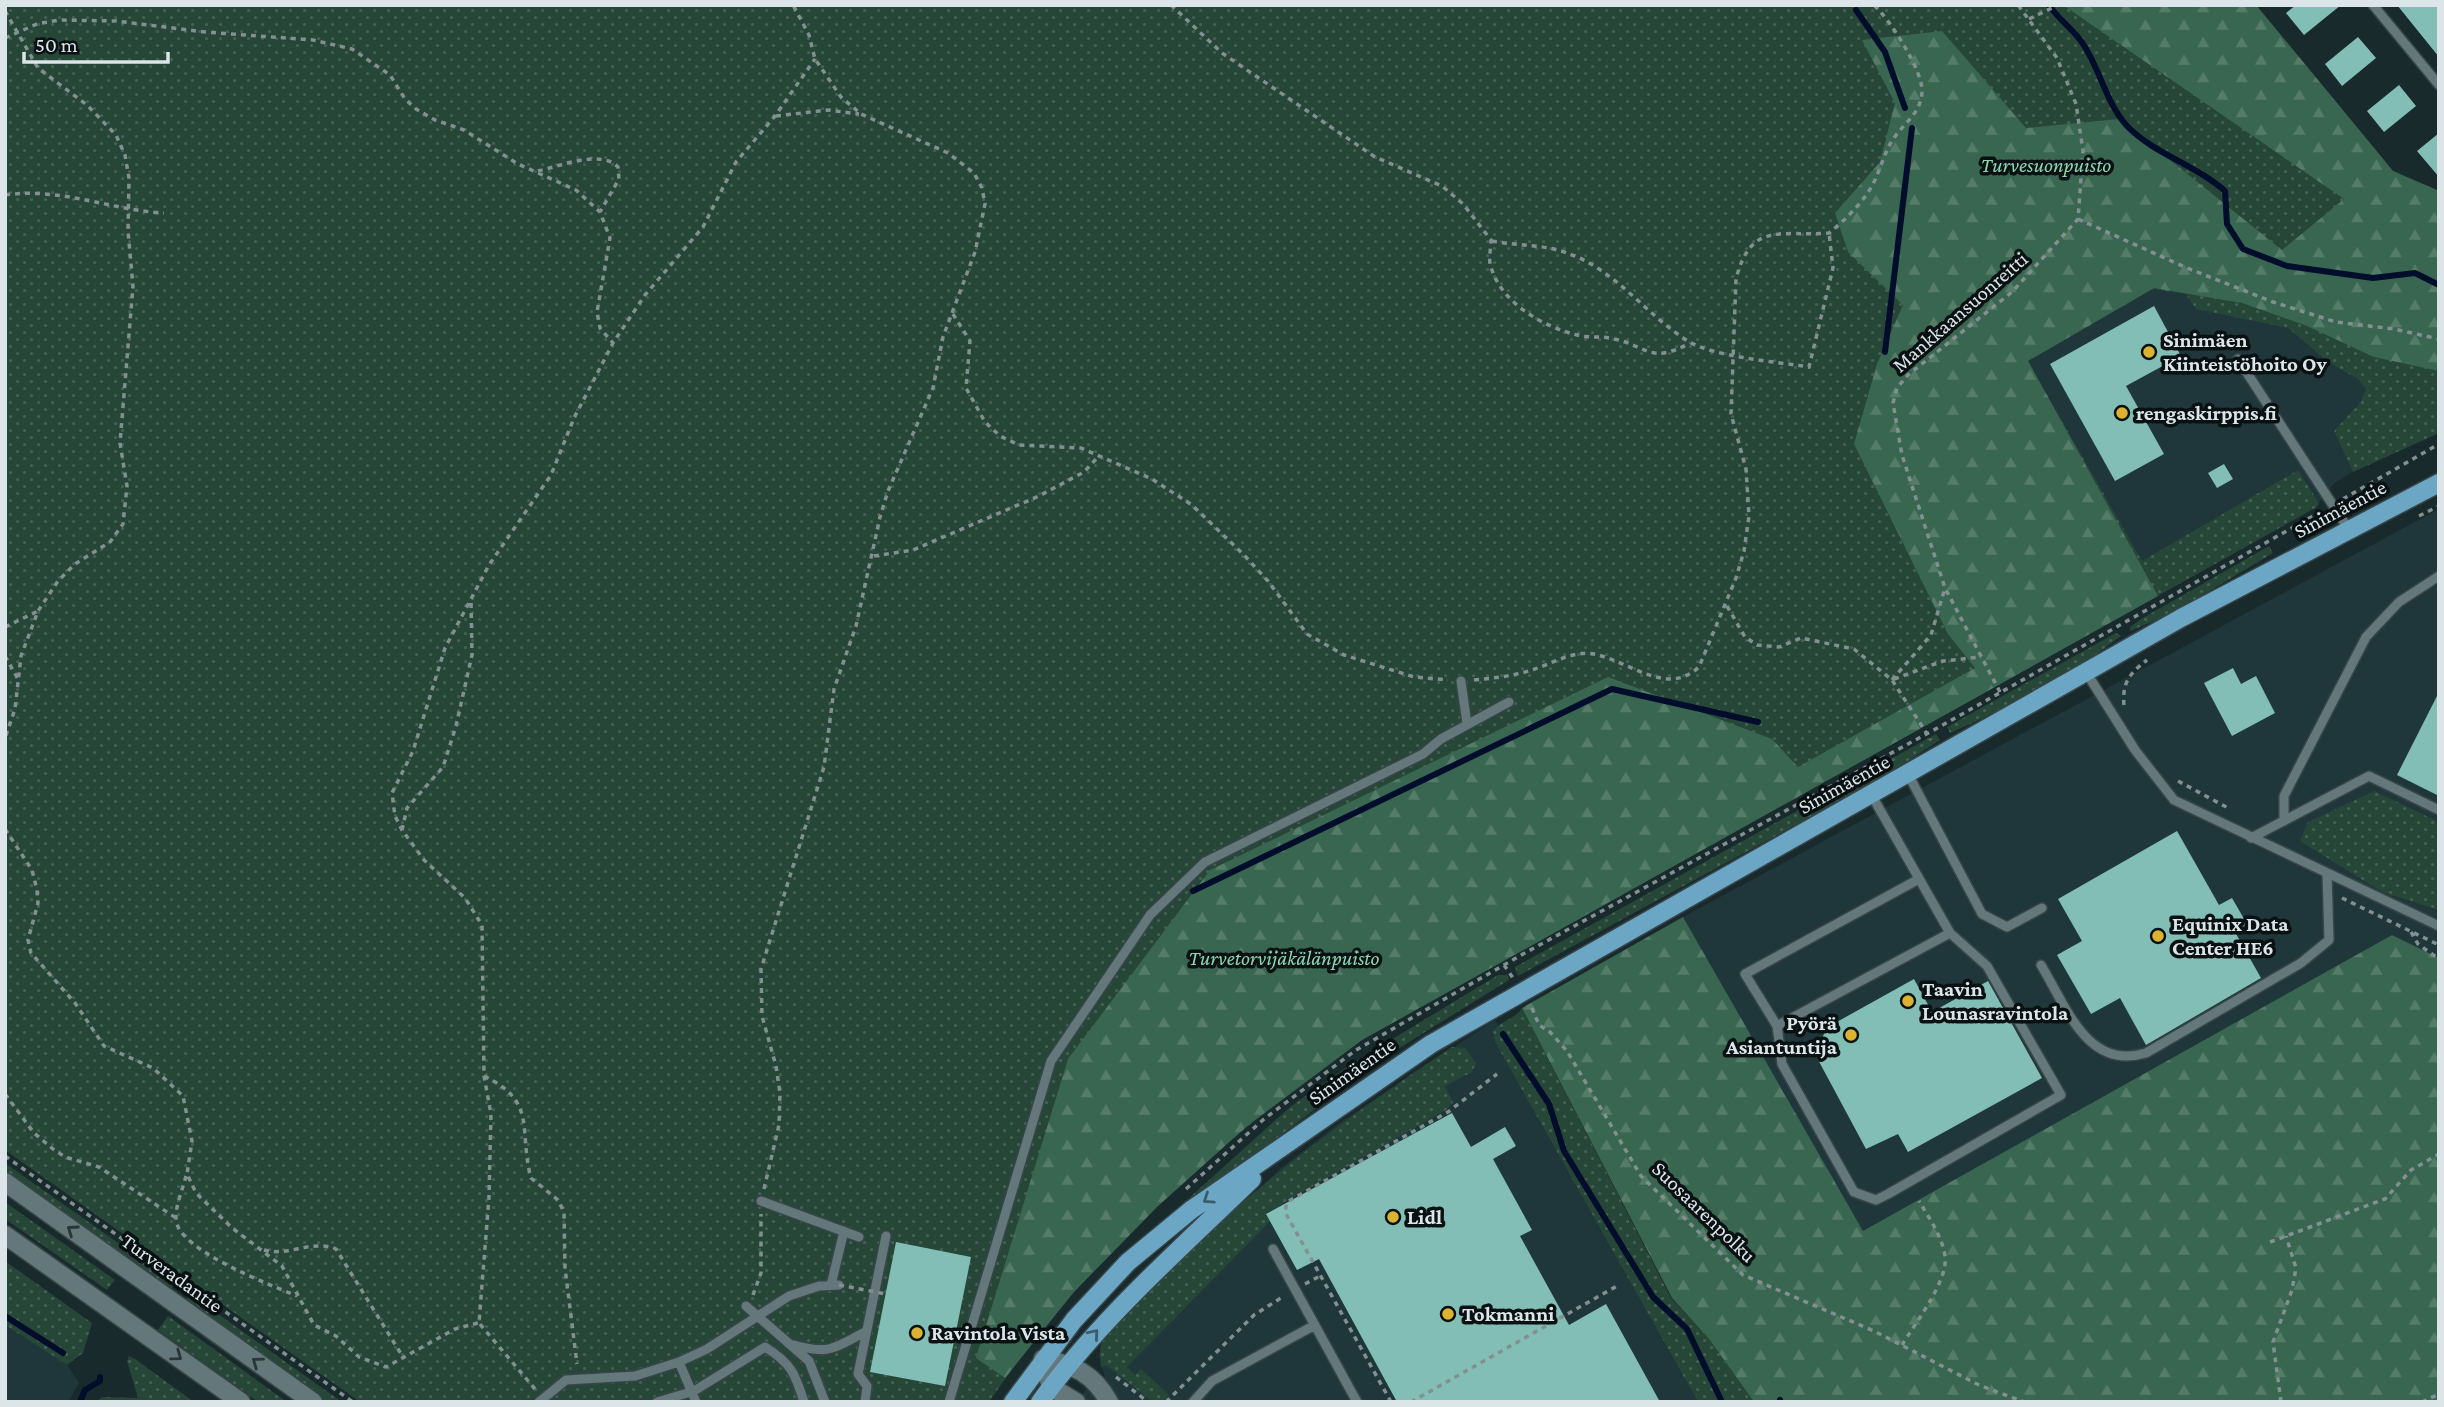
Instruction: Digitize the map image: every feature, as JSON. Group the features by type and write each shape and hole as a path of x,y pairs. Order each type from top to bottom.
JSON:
{"main road":[{"name":"Sinimäentie","path":"1013,1402 1044,1359 1128,1262 1191,1210 1285,1147 1376,1080 1468,1022 2086,672 2439,483"},
{"name":"Sinimäentie","path":"1040,1402 1144,1280 1285,1147"},
{"name":"Turveradantie","path":"5,1182 313,1402"},
{"path":"5,1235 241,1402"},
{"path":"1076,1402 1051,1387 1044,1359 1070,1364 1100,1384 1108,1402"}],"lane":[{"path":"2373,5 2439,85"},
{"path":"2238,359 2349,530"},
{"path":"2284,821 2284,796 2366,637 2399,602 2439,576"},
{"path":"2086,672 2135,750 2174,800 2439,926"},
{"path":"1461,681 1467,724"},
{"path":"949,1402 1051,1061 1150,915 1205,862 1423,754 1441,738 1509,702"},
{"path":"1908,774 1982,914 2007,927 2042,908"},
{"path":"2251,838 2370,776 2439,810"},
{"path":"1871,794 1950,933 1987,966 2061,1095 1876,1200 1854,1192 1782,1064 1777,1026 1745,974 1919,879"},
{"path":"2041,965 2085,1038 2098,1049 2129,1058 2146,1053 2301,963 2329,940 2327,874"},
{"path":"1777,1026 1950,933"},
{"path":"761,1201 859,1237"},
{"path":"541,1400 566,1380 635,1376 680,1362 789,1296 819,1286 835,1285 844,1231"},
{"path":"864,1402 867,1386 858,1374 886,1236"},
{"path":"1273,1249 1357,1402"},
{"path":"746,1307 809,1361 825,1402"},
{"path":"1193,1402 1212,1381 1315,1325"},
{"path":"792,1344 820,1353 834,1350 865,1332"},
{"path":"657,1402 692,1392 765,1347 782,1357 796,1374 804,1402"},
{"path":"680,1362 695,1402"}],"path":[{"path":"746,1307 761,1273 761,1201 779,1125 780,1093 776,1066 762,1016 761,969 824,767 834,689 856,626 888,491 933,388 943,337 984,224 985,204 982,188 974,173 948,153 861,114 841,97 815,58 809,35 793,5"},
{"path":"1171,5 1222,53 1376,157 1442,186 1463,204 1491,240 1490,266 1501,286 1525,312 1579,336 1611,338 1654,353 1669,354 1690,343"},
{"path":"953,314 970,341 966,388 985,422 1000,436 1018,445 1081,448 1152,479 1192,505 1268,581 1307,634 1344,655 1414,677 1461,681 1503,678 1582,653 1616,661 1667,681 1687,678 1699,667 1727,606 1744,551 1749,516 1746,469 1731,414 1736,279 1740,263 1750,247 1762,237 1773,233 1829,233 1844,220 1873,185 1893,139 1917,111 1922,90 1894,27 1874,5"},
{"path":"2018,5 2057,58 2076,104 2083,151 2078,219 2187,268 2273,302 2336,322 2394,328 2439,339"},
{"path":"2028,19 2058,5"},
{"path":"5,11 38,68 87,106 116,135 125,155 133,286 120,443 127,486 123,524 110,542 58,580 38,611 21,656 15,709 5,738"},
{"path":"5,38 37,24 59,20 116,20 337,44 370,59 390,75 405,99 426,115 464,130 518,164 576,190 600,212 610,238 597,312 600,328 613,343"},
{"path":"541,1400 535,1389 478,1323 489,1183 491,1114 484,1076 485,949 482,925 465,898 424,860 402,830 395,816 392,793 413,751 444,648 488,565 551,475 574,418 613,343 645,295 703,227 736,162 775,116 815,58"},
{"path":"775,116 828,110 861,114"},
{"path":"537,171 595,159 611,160 618,167 619,179 600,212"},
{"path":"5,195 34,191 164,213"},
{"name":"Mankkaansuonreitti","path":"2000,692 1945,588 1902,455 1893,403 1897,388 1908,375 2012,292 2078,219"},
{"path":"1491,240 1543,246 1569,253 1592,266 1690,343 1734,355 1810,367 1833,268 1829,233"},
{"path":"1504,965 1927,733 2439,444"},
{"path":"874,556 913,550 1039,496 1084,472 1099,456"},
{"path":"1892,680 1931,635 1945,588"},
{"path":"402,830 407,808 443,767 457,726 472,655 471,599"},
{"path":"1727,606 1745,637 1758,645 1779,647 1801,638 1854,649 1892,680 1940,756"},
{"path":"5,627 38,611"},
{"path":"5,656 18,680"},
{"path":"1892,680 1943,661 1981,657"},
{"path":"5,829 32,870 37,890 38,903 28,940 31,953 75,1003 104,1046 153,1069 183,1096 192,1141 176,1218 179,1230 219,1260 297,1296"},
{"path":"2409,931 2418,944 2439,959"},
{"name":"Suosaarenpolku","path":"1539,1025 1550,1032 1567,1051 1641,1176 1743,1275 1902,1345 1979,1385 2024,1402"},
{"path":"1391,1402 1285,1212 1287,1202 1448,1112 1497,1074"},
{"path":"484,1076 506,1087 517,1100 524,1118 531,1178 558,1200 564,1212 565,1268 577,1364"},
{"path":"5,1094 34,1133 53,1149 65,1157 99,1167 125,1188 176,1218"},
{"path":"2270,1242 2385,1199 2412,1170 2439,1154"},
{"path":"5,1156 353,1402"},
{"path":"187,1174 206,1205 282,1266 314,1325 337,1336 359,1357 386,1367 455,1329 478,1323"},
{"path":"1902,1345 1937,1289 1946,1258 1936,1229 1919,1200"},
{"path":"2281,1402 2273,1342 2292,1290 2296,1268 2286,1236"},
{"path":"262,1249 274,1252 323,1244 337,1249 403,1357"},
{"path":"1166,1402 1254,1314 1321,1276"},
{"path":"835,1285 886,1294"},
{"path":"1411,1402 1617,1286"},
{"path":"567,1370 577,1364 588,1365"},
{"path":"535,1389 546,1383"},
{"path":"2422,1402 2439,1394"}],"shaded area":[{"path":"2154,288 2186,294 2248,318 2288,328 2328,362 2358,378 2366,389 2360,404 2334,431 2353,472 2334,483 2319,503 2298,470 2142,562 2028,361"},
{"path":"2439,509 2439,958 2392,935 1863,1232 1683,917"},
{"path":"1495,1020 1498,1025 1493,1031 1495,1042 1698,1402 1079,1402 1085,1390 1105,1378 1099,1355 1102,1341 1281,1168 1342,1121"},
{"path":"5,1325 67,1365 79,1383 68,1402 5,1402"}],"green space":[{"path":"5,5 2256,5 2393,171 2439,191 2439,433 2353,472 2334,431 2360,403 2366,389 2358,379 2328,362 2288,328 2196,309 2186,294 2153,289 2028,361 2142,561 2298,470 2319,503 2317,507 1362,1040 1247,1127 1141,1221 1076,1290 989,1402 360,1402 5,1150"},
{"path":"2063,5 2256,5 2393,171 2439,191 2439,371 2374,357 2307,326 2242,303 2154,288 2028,361 2158,596 1362,1040 1246,1127 1157,1207 1073,1293 1005,1378 976,1358 1068,1059 1210,870 1608,677 1772,739 1798,767 1975,668 1948,634 1854,444 1877,364 1903,305 1848,252 1835,213 1880,162 1895,103 1862,40 1942,31 2026,128 2119,119 2282,250 2344,199"},
{"path":"2269,546 2273,553 2173,613 2130,631 2130,627 2141,619"},
{"path":"2116,633 2121,636 2060,678 1950,733 1947,727"},
{"path":"1936,734 1940,740 1880,779 1518,976 1515,967"},
{"path":"2374,791 2439,822 2439,910 2382,892 2300,841 2308,822"},
{"path":"1683,917 1863,1231 2392,935 2439,958 2439,1402 1754,1402 1709,1339 1672,1298 1522,1008"},
{"path":"1498,975 1507,975 1509,980 1380,1060 1170,1219 1168,1217 1290,1107 1348,1066"},
{"path":"1522,1008 1671,1298 1709,1339 1754,1402 1698,1402 1495,1042 1493,1031"},
{"path":"1452,1047 1465,1048 1476,1063 1472,1072 1445,1086 1453,1102 1446,1110 1266,1213 1270,1221 1127,1367 1135,1375 1141,1369 1169,1395 1163,1402 1153,1402 1106,1365 1101,1367 1101,1344 1106,1333 1222,1220 1334,1130"},
{"path":"5,1163 175,1283 170,1291 5,1174"},
{"path":"5,1202 115,1280 107,1290 5,1219"},
{"path":"5,1261 92,1323 83,1353 67,1365 5,1325"},
{"path":"190,1294 342,1402 324,1402 184,1302"},
{"path":"168,1316 287,1402 258,1402 158,1330"},
{"path":"129,1356 194,1402 96,1402 102,1397 138,1398 127,1361"}],"building":[{"path":"2296,5 2341,5 2304,35 2286,13"},
{"path":"2397,5 2439,5 2439,57"},
{"path":"2358,37 2376,58 2342,86 2325,64"},
{"path":"2399,85 2416,106 2384,132 2367,111"},
{"path":"2439,133 2439,177 2417,151"},
{"path":"2154,306 2181,356 2126,386 2164,454 2115,481 2050,364"},
{"path":"2224,464 2233,479 2217,488 2208,473"},
{"path":"2233,668 2241,684 2256,676 2275,713 2232,736 2204,683"},
{"path":"2439,692 2439,796 2397,775"},
{"name":"Equinix Data Center HE6","path":"2177,831 2219,905 2232,898 2247,924 2235,932 2261,978 2146,1045 2120,998 2091,1014 2057,955 2082,941 2058,899"},
{"path":"1914,979 1932,1012 1988,981 2042,1078 1908,1152 1898,1134 1866,1149 1816,1056 1826,1028"},
{"path":"1452,1113 1471,1147 1505,1127 1516,1146 1493,1159 1532,1230 1520,1236 1569,1325 1606,1304 1660,1402 1397,1402 1319,1259 1297,1270 1266,1214"},
{"name":"Ravintola Vista","path":"896,1242 971,1257 945,1386 870,1372"}],"waterway":[{"path":"2049,5 2088,51 2113,106 2127,126 2150,144 2225,191 2227,224 2243,249 2287,266 2373,278 2415,273 2439,285"},
{"path":"1856,10 1885,52 1905,108"},
{"path":"1885,352 1912,128"},
{"path":"1193,891 1612,689 1758,722"},
{"path":"1503,1034 1549,1104 1564,1151 1653,1297 1687,1329 1722,1402"},
{"path":"5,1316 63,1353"},
{"path":"80,1402 85,1390 100,1381 100,1377"}],"place":[{"name":"Sinimäen Kiinteistöhoito Oy","path":"2149,352"},
{"name":"rengaskirppis.fi","path":"2122,413"},
{"name":"Equinix Data Center HE6","path":"2158,936"},
{"name":"Taavin Lounasravintola","path":"1908,1001"},
{"name":"Pyörä Asiantuntija","path":"1851,1035"},
{"name":"Lidl","path":"1393,1217"},
{"name":"Tokmanni","path":"1448,1314"},
{"name":"Ravintola Vista","path":"917,1333"}],"park label":[{"name":"Turvesuonpuisto","path":"2046,165"},
{"name":"Turvetorvijäkälänpuisto","path":"1284,958"}]}
